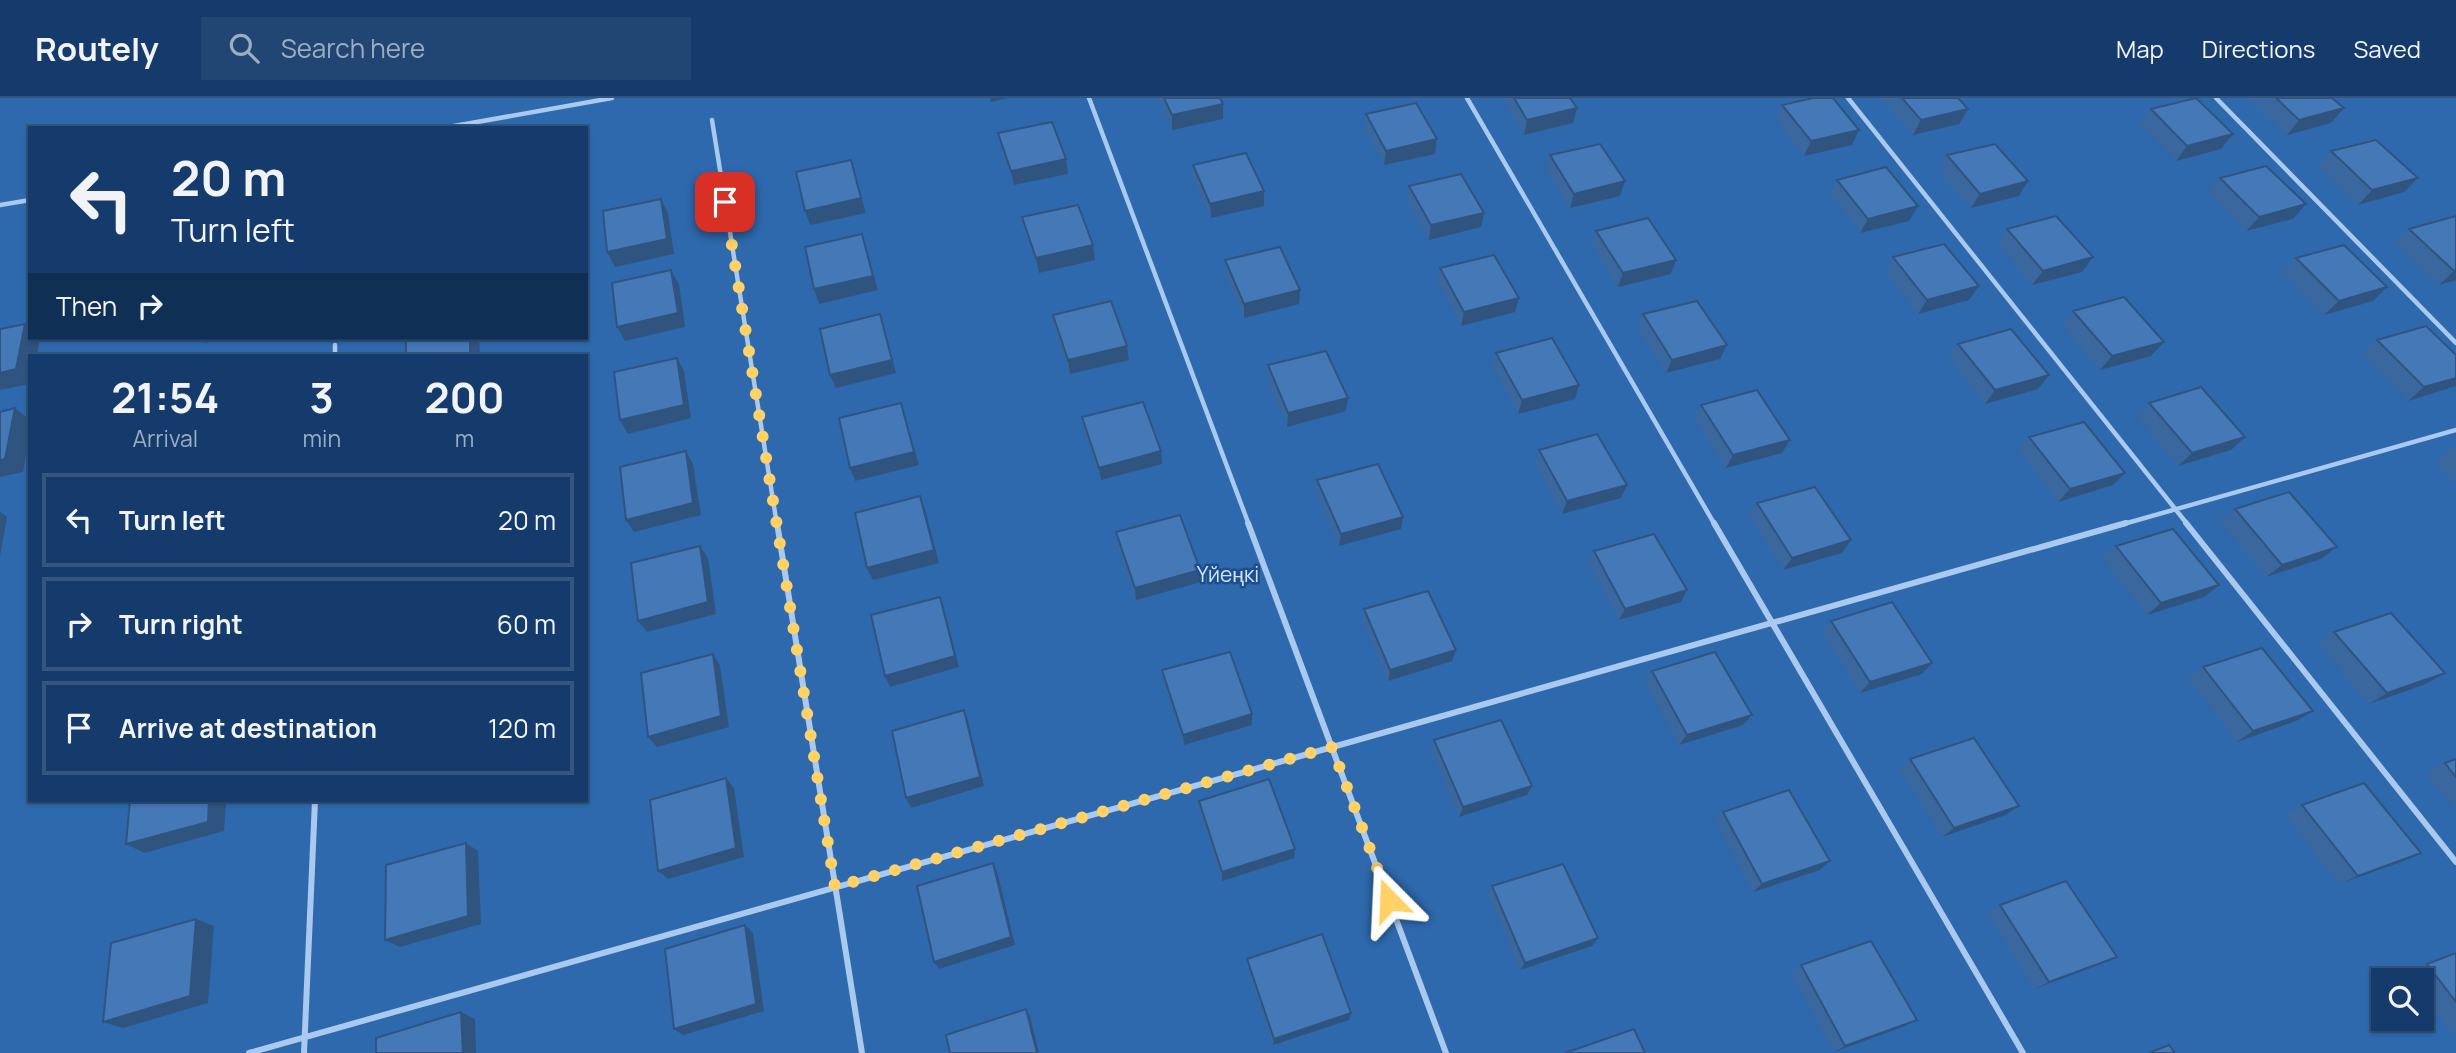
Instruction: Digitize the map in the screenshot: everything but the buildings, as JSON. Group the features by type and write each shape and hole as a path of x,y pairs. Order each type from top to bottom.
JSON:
{"lane":[{"path":"454,126 612,98"},
{"path":"1089,98 1446,1053"},
{"path":"1467,98 2023,1053"},
{"path":"1848,98 2456,862"},
{"path":"2216,98 2456,343"},
{"path":"712,120 862,1053"},
{"path":"0,205 28,200"},
{"path":"335,345 335,354"},
{"path":"249,1053 2456,430"},
{"path":"304,1053 315,802"}],"green space":[{"name":"Үйеңкі","path":"0,98 2456,98 2456,1053 0,1053"}],"route":[{"path":"725,202 835,887 1332,747 1389,900"}]}
